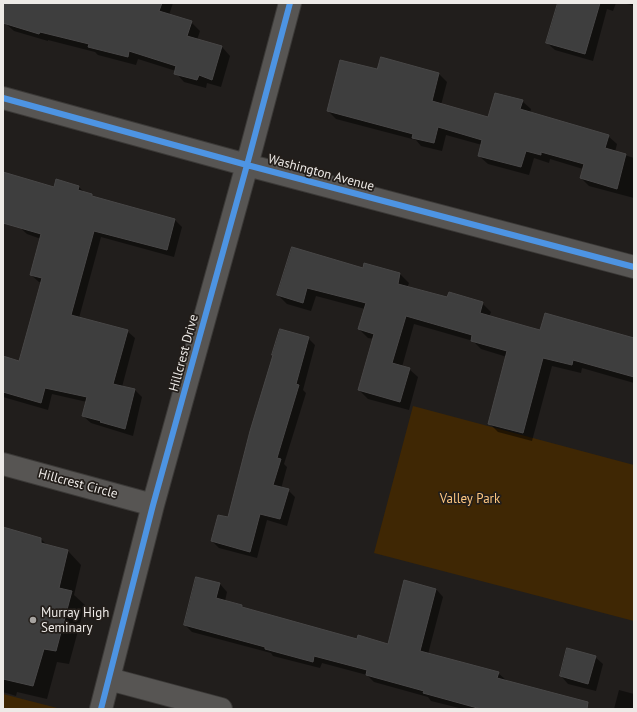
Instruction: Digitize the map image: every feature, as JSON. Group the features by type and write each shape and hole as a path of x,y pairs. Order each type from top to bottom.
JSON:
{"street":[{"name":"Hillcrest Drive","path":"101,709 153,505 290,3"},
{"name":"Washington Avenue","path":"3,98 247,165 634,267"},
{"name":"Hillcrest Circle","path":"3,464 153,505"},
{"path":"109,679 221,709"}],"green space":[{"name":"Valley Park","path":"413,406 634,465 634,621 374,553"},
{"path":"3,694 61,709 3,709"}],"building":[{"path":"3,3 162,3 159,11 192,21 187,36 222,46 212,80 199,75 197,80 174,74 176,66 129,51 128,57 88,47 89,44 40,32 39,34 3,23"},
{"path":"558,3 600,3 585,54 546,43"},
{"path":"381,57 439,73 432,101 488,117 495,93 523,100 520,109 609,135 605,148 626,154 617,189 580,178 584,164 541,152 541,155 526,151 521,167 478,156 482,140 438,127 434,143 412,138 413,134 327,111 340,60 377,69"},
{"path":"3,172 54,187 56,179 79,186 78,190 92,194 92,196 175,219 167,250 94,231 71,315 128,330 113,384 135,389 125,429 82,416 87,397 45,388 41,403 3,392 3,356 19,361 42,278 30,275 41,234 3,223"},
{"path":"292,247 363,268 364,263 400,273 398,284 447,297 449,292 483,302 480,313 540,330 545,313 634,338 634,377 573,360 572,365 543,358 523,433 488,424 507,351 471,341 472,335 406,316 392,363 410,368 400,402 358,390 374,334 358,329 366,303 307,288 303,303 277,295"},
{"path":"280,329 309,337 296,384 299,385 277,458 281,459 273,485 289,489 280,519 260,514 250,552 211,541 218,515 228,517 250,431"},
{"name":"Murray High Seminary","path":"3,527 41,538 41,543 68,550 59,588 72,591 56,651 44,649 33,686 3,679"},
{"path":"196,577 220,583 216,598 242,605 242,607 357,639 358,635 388,644 404,580 436,589 420,651 499,672 497,678 588,702 587,709 481,709 366,675 367,670 314,656 313,662 184,625"},
{"path":"567,648 596,656 588,684 560,676"}],"cycle path":[{"path":"101,709 153,505 290,3"},
{"path":"3,98 247,165 634,267"}],"place":[{"name":"Murray High Seminary","path":"33,620"}]}
